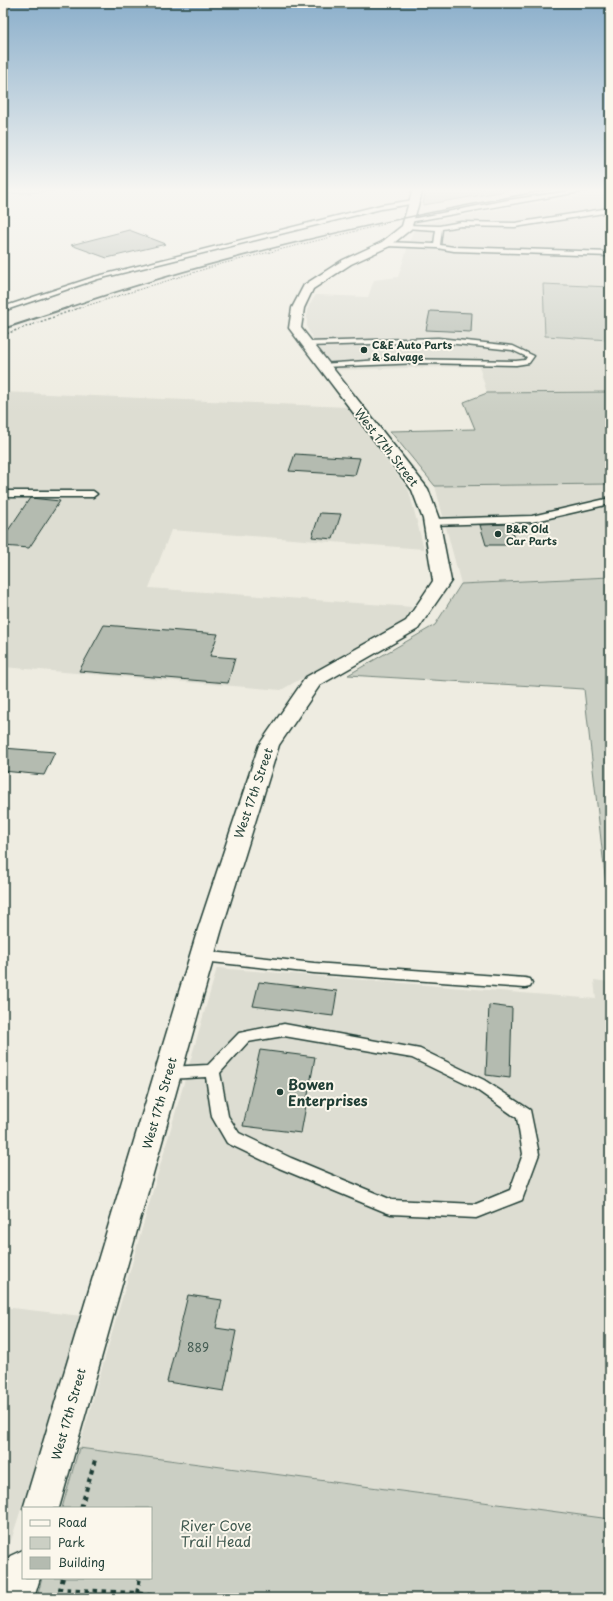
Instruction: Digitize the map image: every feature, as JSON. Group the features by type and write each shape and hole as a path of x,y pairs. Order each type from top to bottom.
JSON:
{"street":[{"name":"West 17th Street","path":"41,1507 202,956 242,826 269,745 313,681 412,625 442,582 432,522 420,489 295,328 298,308 308,287 344,264"},
{"path":"15,1598 22,1573"}],"lane":[{"path":"3,309 96,278 153,264"},
{"path":"308,344 438,340 513,348 531,356 527,362 516,363 429,360 378,361 324,365"},
{"path":"3,494 93,494"},
{"path":"432,522 532,519 610,501"},
{"path":"202,956 314,968 525,984"},
{"path":"168,1073 212,1071 244,1037 284,1030 415,1053 478,1084 524,1115 531,1154 516,1195 476,1211 391,1207 285,1163 233,1138 220,1118 212,1071"}],"path":[{"path":"3,335 82,307 226,264"},
{"path":"81,1507 95,1460"},
{"path":"63,1579 60,1590 137,1593 167,1598"},
{"path":"137,1593 140,1579"}],"shaded area":[{"path":"402,264 610,264 610,287 543,284 545,336 610,340 610,392 487,393 479,366 336,370 315,343 307,328 309,305 316,295 368,297 374,280 398,277"},
{"path":"3,392 347,407 409,491 424,549 171,530 149,588 412,607 404,621 281,690 3,667"},
{"path":"610,484 610,577 461,584 435,486"},
{"path":"217,968 596,999 594,980 610,982 610,1519 79,1448"},
{"path":"3,1307 82,1316 3,1566"}],"green space":[{"path":"543,284 610,287 610,340 545,336"},
{"path":"610,392 610,484 435,486 390,431 475,429 464,402 487,393"},
{"path":"610,577 610,920 584,689 348,675 435,625 461,584"},
{"name":"River Cove Trail Head","path":"79,1448 610,1519 610,1598 37,1598 42,1579 152,1579 152,1507 62,1507"}],"building":[{"path":"430,311 472,313 471,332 426,330"},
{"path":"295,454 360,458 355,475 289,471"},
{"path":"30,498 60,501 29,548 3,546 3,538"},
{"path":"320,513 341,514 333,539 312,537"},
{"name":"B&R Old Car Parts","path":"510,524 517,545 486,545 480,525"},
{"path":"104,625 218,634 210,656 235,658 228,683 79,671"},
{"path":"3,748 55,752 44,775 3,771"},
{"path":"259,982 337,991 333,1016 253,1006"},
{"path":"489,1005 512,1008 510,1078 486,1075"},
{"name":"Bowen Enterprises","path":"260,1050 315,1057 301,1133 243,1126"},
{"path":"188,1295 222,1300 216,1328 236,1331 224,1391 167,1382"}],"railway":[{"path":"64,309 214,264"},
{"path":"3,329 67,308"}],"place":[{"name":"C&E Auto Parts & Salvage","path":"364,350"},
{"name":"B&R Old Car Parts","path":"498,534"},
{"name":"Bowen Enterprises","path":"280,1092"}]}
